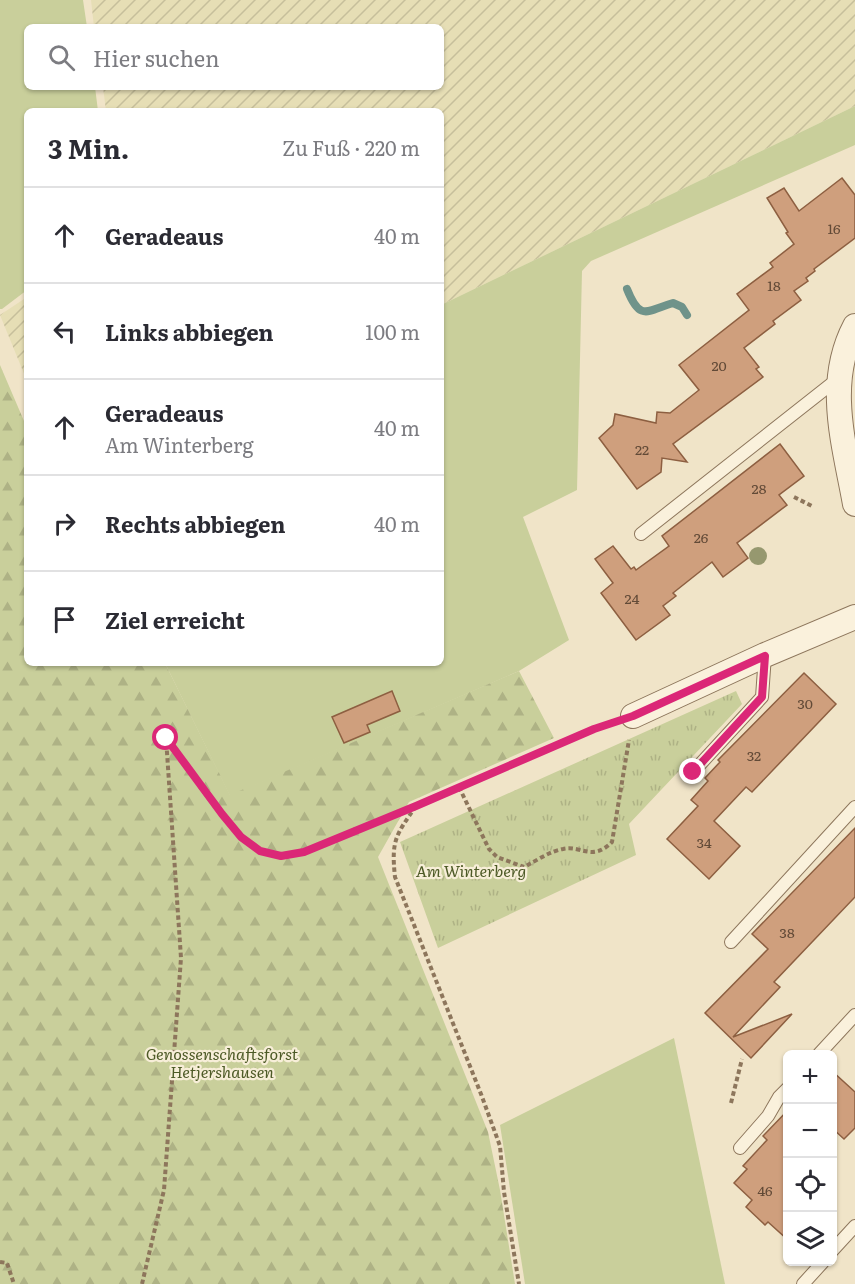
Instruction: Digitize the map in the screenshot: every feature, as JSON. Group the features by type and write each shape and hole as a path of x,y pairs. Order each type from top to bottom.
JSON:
{"street":[{"path":"855,326 845,345 838,378 840,423 855,504"},
{"path":"633,716 855,617"}],"lane":[{"path":"641,534 838,378"},
{"path":"693,772 762,697 765,656"},
{"path":"731,942 855,807"},
{"path":"823,1050 855,1015"},
{"path":"741,1148 783,1095"},
{"path":"837,1246 855,1226"},
{"path":"803,1284 819,1266"}],"path":[{"path":"794,497 814,507"},
{"path":"142,1284 164,1190 181,958 166,738 241,837 260,851 281,856 304,852 594,729 633,716 612,842 606,848 585,852 562,849 524,867 497,857 489,849 459,787"},
{"path":"416,806 400,829 392,850 395,876 500,1146 504,1192 519,1284"},
{"path":"731,1103 742,1059"},
{"path":"0,1262 7,1263 14,1284"}],"shaded area":[{"path":"91,0 855,0 855,106 444,304 444,108 106,108 103,90 444,90 444,24 94,24"},
{"path":"24,299 24,374 0,315"}],"green space":[{"path":"0,0 83,0 87,24 24,24 24,90 95,90 98,108 24,108 24,292 0,309"},
{"path":"855,106 855,145 591,261 582,271 577,490 523,517 569,640 519,671 230,796 166,666 444,666 444,304"},
{"name":"Genossenschaftsforst Hetjershausen","path":"0,365 24,421 24,666 166,666 230,795 519,671 554,738 409,802 378,857 488,1132 515,1284 0,1284"},
{"name":"Am Winterberg","path":"736,691 742,704 629,824 636,855 438,948 400,842"},
{"path":"674,1038 725,1284 525,1284 500,1125"}],"building":[{"path":"842,178 855,195 855,238 814,269 815,271 806,278 808,281 794,291 801,300 773,321 775,324 744,348 759,367 756,369 763,377 673,444 687,462 662,458 661,472 637,489 599,438 613,425 615,414 656,423 657,412 670,413 699,390 679,365 749,310 737,294 773,267 770,263 794,244 767,198 784,188 799,211"},
{"path":"780,444 804,476 779,495 787,505 737,543 748,558 723,577 712,562 673,593 676,596 663,606 670,615 636,640 601,593 613,583 595,559 613,546 631,569 634,567 636,570 669,546 662,536"},
{"path":"804,673 836,704 752,792 746,787 714,821 740,846 709,879 667,839 698,806 691,800 708,781 705,778 720,762 718,760"},
{"path":"392,691 400,711 367,725 370,732 344,743 332,717"},
{"path":"855,828 855,897 774,982 780,987 733,1037 792,1014 751,1058 705,1013 768,949 752,934"},
{"path":"837,1076 855,1092 855,1128 844,1139 837,1133"},
{"path":"783,1115 783,1236 768,1222 765,1225 746,1207 752,1200 734,1183 747,1169 743,1166 767,1140 763,1136"}],"waterway":[{"path":"627,289 640,310 650,311 673,303 682,307 687,315"}],"route":[{"path":"166,738 241,837 260,851 281,856 304,852 416,806 594,729 633,716 765,656 762,697 693,772"}]}
